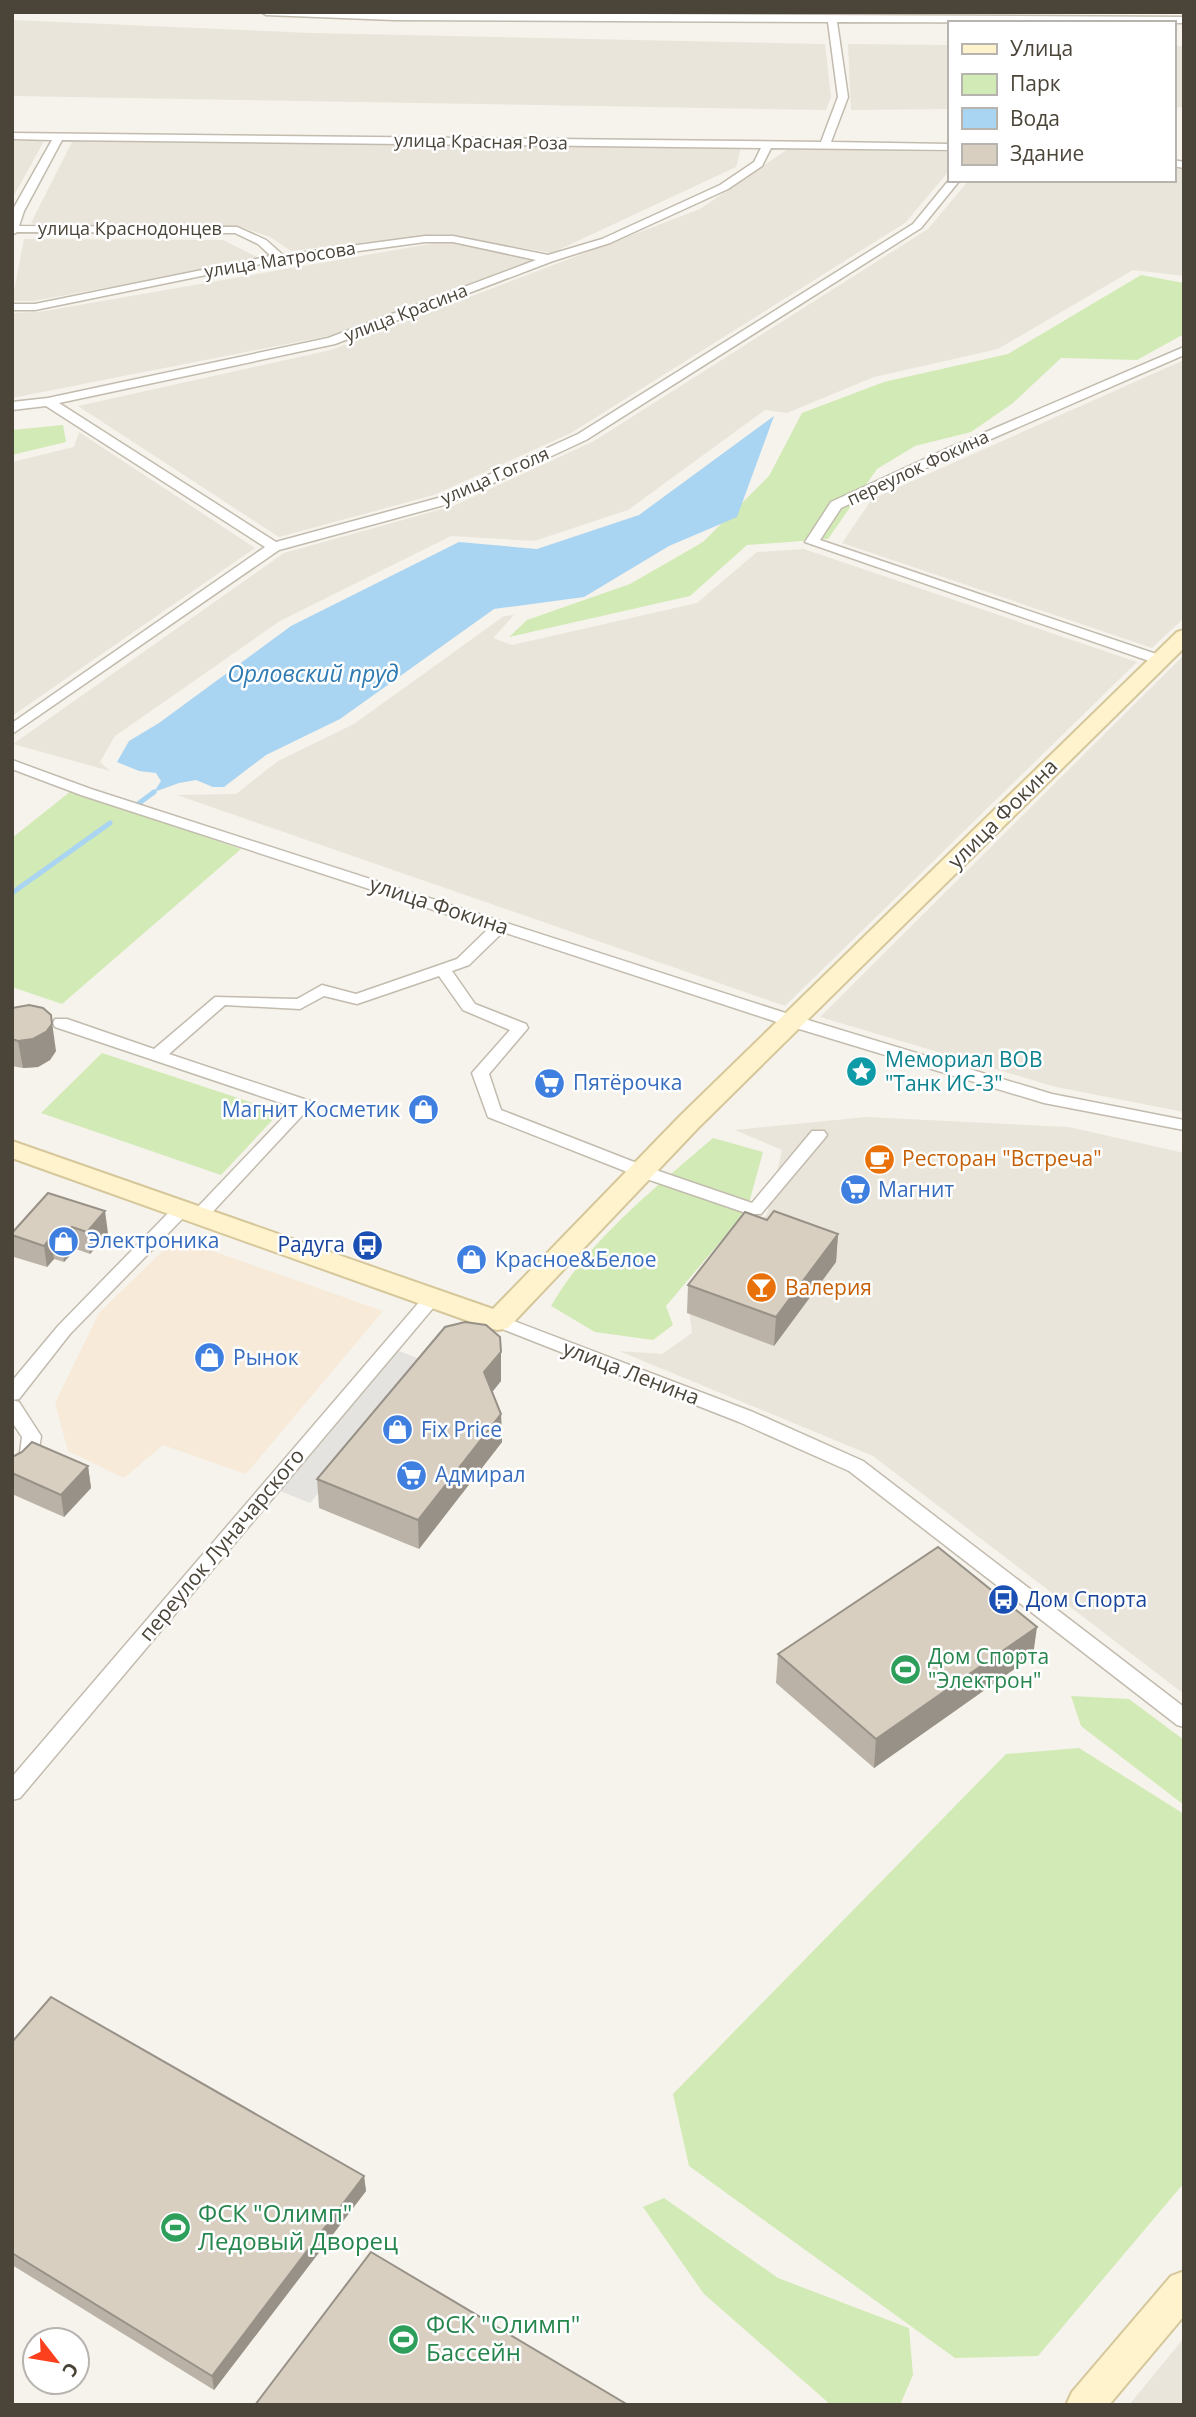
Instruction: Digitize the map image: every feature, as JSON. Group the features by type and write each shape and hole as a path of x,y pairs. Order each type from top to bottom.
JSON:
{"main road":[{"name":"улица Фокина","path":"498,1321 641,1171 1184,636"},
{"name":"улица Ленина","path":"12,1149 498,1321"},
{"path":"1085,2405 1184,2288"}],"street":[{"path":"266,12 394,17 1184,20"},
{"path":"825,145 843,97 832,18"},
{"name":"улица Красная Роза","path":"12,136 948,147"},
{"path":"12,230 18,211 59,136"},
{"name":"улица Красина","path":"12,406 48,402 331,341 549,259 606,241 724,187 758,164 768,144"},
{"name":"улица Гоголя","path":"12,730 274,547 443,501 582,437 917,226 954,182"},
{"name":"улица Краснодонцев","path":"12,230 237,229 262,242 280,258"},
{"name":"улица Матросова","path":"12,307 35,307 280,258 425,239 453,239 549,259"},
{"name":"переулок Фокина","path":"1160,660 812,542 836,505 948,453 1184,351"},
{"path":"48,402 274,547"},
{"name":"улица Фокина","path":"12,764 86,792 792,1021"},
{"path":"12,782 29,770"},
{"path":"157,1055 221,999 300,1004 323,990 357,999 463,962 500,926"},
{"path":"443,969 469,1007 520,1028 480,1073 494,1113 641,1171 755,1210 818,1135"},
{"path":"792,1021 1050,1099 1184,1125"},
{"path":"12,1394 64,1330 304,1105 61,1023"},
{"name":"переулок Луначарского","path":"12,1792 433,1297"},
{"name":"улица Ленина","path":"498,1321 747,1417 856,1466 1184,1719"},
{"path":"12,1407 32,1436 29,1455 12,1472"}],"shaded area":[{"path":"12,20 311,33 825,44 831,97 826,110 12,96"},
{"path":"848,44 948,45 948,109 851,110"},
{"path":"1175,46 1184,46 1184,107 1175,108"},
{"path":"73,140 741,148 736,167 552,253 438,234 291,251 270,237 237,226 46,227 31,223"},
{"path":"12,141 44,141 12,199"},
{"path":"788,149 948,152 948,172 905,223 571,433 434,495 279,537 78,406 331,350 700,209"},
{"path":"1175,168 1184,170 1184,276 1133,270 998,349 874,377 787,413 765,410 628,510 534,541 451,536 280,621 115,736 100,762 110,771 13,744 284,553 453,506 594,441 928,229 967,182 1175,182"},
{"path":"24,239 223,240 261,259 34,301 12,301"},
{"path":"447,241 532,260 338,334 12,398 12,313 39,312"},
{"path":"1184,360 1184,618 1152,648 842,543 872,499"},
{"path":"79,432 255,548 12,716 12,462 74,447"},
{"path":"804,549 1137,662 785,1006 177,795 236,794 278,761 354,724 504,616 514,615 493,638 512,645 697,603 757,552"},
{"path":"1184,655 1184,1112 1056,1087 820,1017"},
{"path":"866,1117 1069,1127 1184,1153 1184,1694 873,1456 619,1351 662,1354 692,1333 689,1309 767,1214 782,1150 735,1130"},
{"name":"Рынок","path":"176,1238 383,1311 246,1474 163,1445 124,1478 68,1451 55,1403 99,1313"},
{"path":"394,1349 427,1362 310,1503 277,1490"},
{"path":"1184,2338 1184,2405 1129,2405"}],"green space":[{"path":"1141,275 1184,283 1184,334 1137,360 1061,358 1013,403 971,432 915,446 877,469 828,539 747,545 690,596 509,637 527,620 630,584 703,542 769,476 802,413 884,382 1008,354"},
{"path":"63,425 66,442 12,455 12,430"},
{"path":"71,791 241,849 62,1004 12,987 12,838"},
{"path":"102,1053 280,1112 221,1175 41,1113"},
{"path":"713,1138 763,1152 747,1210 666,1306 673,1325 653,1340 595,1332 551,1306 604,1237 647,1195"},
{"path":"1071,1696 1129,1699 1184,1740 1184,1805 1081,1726"},
{"path":"1079,1748 1184,1814 1184,2183 1038,2356 955,2358 689,2166 673,2094 1006,1754"},
{"path":"664,2198 778,2278 909,2328 913,2375 900,2405 831,2405 704,2294 643,2207"}],"water":[{"name":"Орловский пруд","path":"774,416 737,517 669,546 584,597 494,609 340,719 266,755 224,787 213,787 196,780 154,792 161,781 156,773 139,771 117,762 129,741 159,723 291,626 459,542 537,549 639,515"}],"building":[{"path":"29,1005 43,1008 51,1015 52,1024 46,1032 33,1039 12,1039 12,1008"},
{"path":"48,1193 105,1211 87,1232 72,1227 61,1241 51,1237 44,1246 12,1235"},
{"path":"774,1211 838,1234 776,1317 688,1285 745,1212 767,1220"},
{"name":"Адмирал","path":"465,1322 486,1325 500,1337 501,1352 484,1372 501,1414 418,1520 317,1479 445,1327"},
{"path":"32,1442 88,1466 61,1495 12,1473 12,1457"},
{"name":"Дом Спорта \"Электрон\"","path":"938,1547 1037,1627 876,1739 778,1654"},
{"name":"ФСК \"Олимп\" Ледовый Дворец","path":"51,1997 364,2176 212,2376 12,2253 12,2042"},
{"name":"ФСК \"Олимп\" Бассейн","path":"371,2252 628,2405 255,2405"}],"waterway":[{"path":"138,804 154,792"},
{"path":"12,893 110,823"}],"place":[{"name":"Мемориал ВОВ \"Танк ИС-3\"","path":"862,1072"},
{"name":"Пятёрочка","path":"550,1083"},
{"name":"Магнит Косметик","path":"423,1110"},
{"name":"Ресторан \"Встреча\"","path":"879,1159"},
{"name":"Магнит","path":"855,1190"},
{"name":"Электроника","path":"64,1241"},
{"name":"Радуга","path":"368,1245"},
{"name":"Красное&Белое","path":"472,1260"},
{"name":"Валерия","path":"762,1288"},
{"name":"Рынок","path":"210,1358"},
{"name":"Fix Price","path":"398,1430"},
{"name":"Адмирал","path":"412,1475"},
{"name":"Дом Спорта","path":"1003,1600"},
{"name":"Дом Спорта \"Электрон\"","path":"905,1669"},
{"name":"ФСК \"Олимп\" Ледовый Дворец","path":"175,2228"},
{"name":"ФСК \"Олимп\" Бассейн","path":"403,2339"}]}
